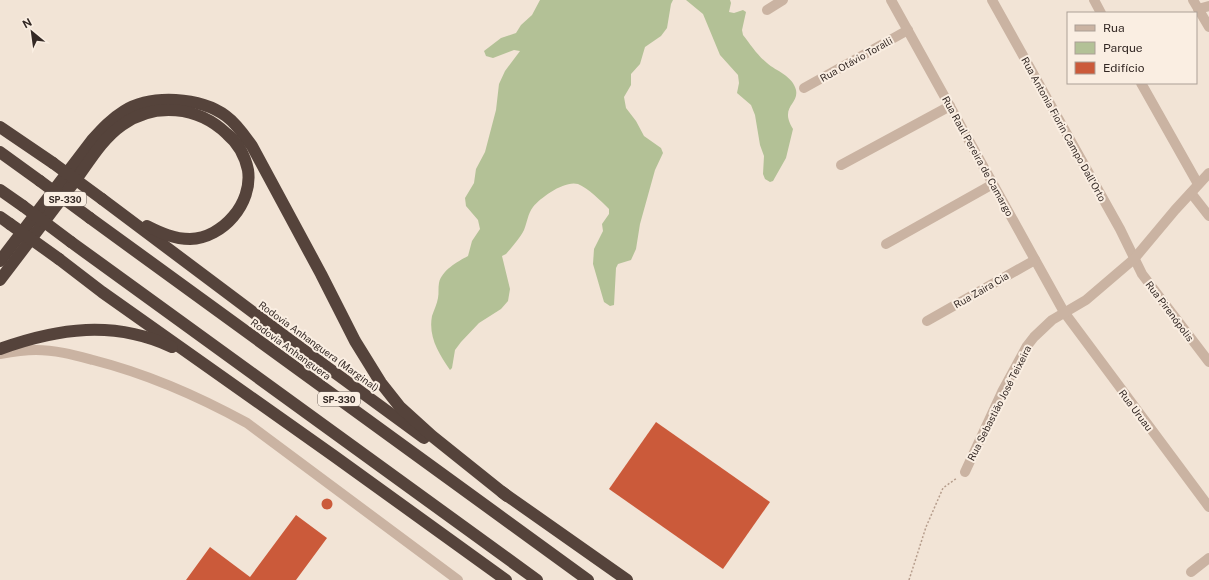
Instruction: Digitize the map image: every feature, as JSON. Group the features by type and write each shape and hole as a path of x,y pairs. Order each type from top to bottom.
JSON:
{"highway":[{"path":"0,261 92,140 116,116 126,110 144,103 167,100 183,101 207,107 225,116 241,130 252,146 321,274 355,341 381,383 400,407 432,436 507,496"},
{"path":"0,280 101,146 116,130 136,117 151,112 168,110 178,110 198,115 214,122 231,137 243,154 248,171 244,197 232,218 215,232 196,238 173,237 122,214"},
{"name":"Rodovia Anhanguera (Marginal)","path":"0,127 102,199 298,346 416,432 627,580"},
{"name":"Rodovia Anhanguera","path":"0,152 588,580"},
{"name":"SP-330","path":"0,190 537,580"},
{"path":"0,217 102,292 506,580"},
{"path":"0,349 53,334 83,330 112,330 138,334 162,342 174,348 257,402"}],"street":[{"path":"766,10 783,0"},
{"name":"Rua Raul Pereira de Camargo","path":"891,0 1064,312"},
{"name":"Rua Antonia Fiorin Campo Dall'Orto","path":"992,0 1120,229 1134,259"},
{"path":"1094,0 1100,12"},
{"path":"1196,4 1209,6"},
{"path":"1196,4 1209,27"},
{"name":"Rua Otávio Toralli","path":"804,88 908,30"},
{"path":"1142,84 1198,184"},
{"path":"841,165 950,106"},
{"name":"Rua Sebastião José Teixeira","path":"965,472 1002,392 1027,346 1042,328 1064,312 1086,300 1134,259 1209,172"},
{"path":"886,244 993,184"},
{"path":"1192,193 1209,216"},
{"name":"Rua Pirenópolis","path":"1134,259 1142,274 1209,362"},
{"name":"Rua Zaira Cia","path":"927,321 1035,260"},
{"name":"Rua Uruau","path":"1064,312 1209,507"},
{"path":"0,354 36,350 65,353 120,368 168,384 211,403 247,423 458,580"},
{"path":"1191,572 1209,558"}],"path":[{"path":"909,580 926,528 943,488 965,472"}],"green space":[{"path":"540,0 673,0 667,28 661,36 645,47 640,64 631,74 631,85 624,97 626,108 636,121 644,136 661,148 663,153 655,170 640,224 636,249 631,260 618,264 616,268 614,305 610,306 604,302 593,264 594,249 603,231 602,224 609,214 609,209 582,186 573,183 567,184 547,194 533,207 522,233 506,254 502,256 510,289 508,301 501,309 479,323 461,342 455,350 452,368 450,370 435,345 431,324 432,316 438,300 439,283 443,274 447,270 468,256 472,241 480,229 478,220 466,206 465,198 474,183 476,169 485,152 496,110 499,84 505,71 520,51 514,50 493,58 486,56 484,51 501,38 516,33 521,25 532,15"},
{"path":"686,0 730,0 731,3 729,12 734,13 743,10 746,12 742,30 743,35 754,50 764,60 788,77 794,85 796,95 790,106 788,115 793,129 786,158 773,181 770,182 765,179 763,174 764,156 760,145 755,115 751,105 737,93 739,83 738,75 720,55 703,14"}],"building":[{"path":"656,422 770,502 723,569 609,489"},
{"path":"327,498 331,500 333,504 331,508 327,510 323,508 321,504 323,500"},
{"path":"296,515 327,538 296,580 186,580 210,547 250,577"}]}
